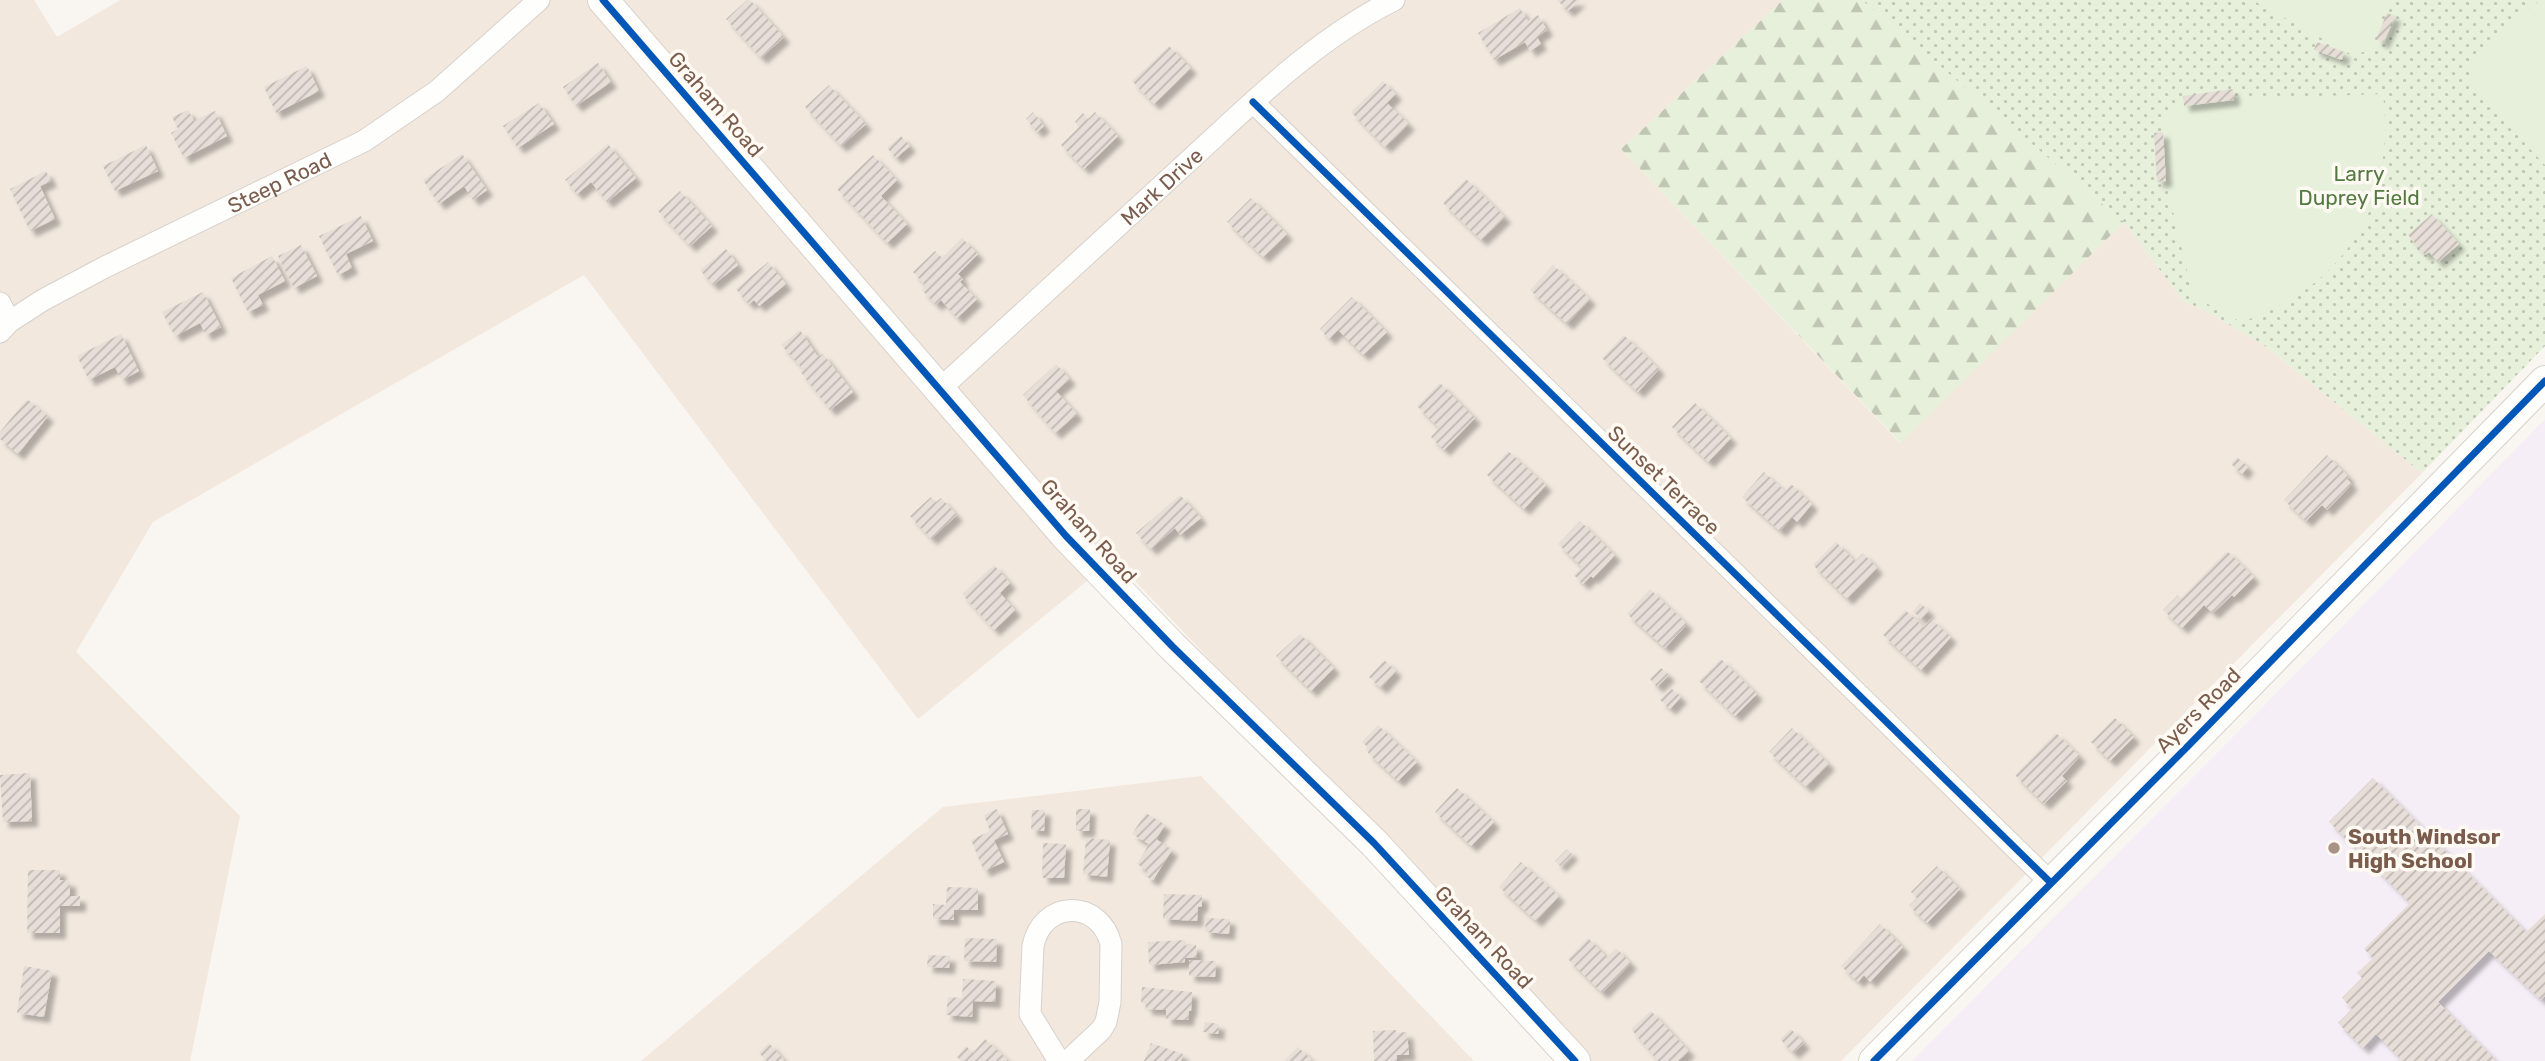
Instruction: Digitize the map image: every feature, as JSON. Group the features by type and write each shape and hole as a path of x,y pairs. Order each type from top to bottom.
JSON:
{"street":[{"name":"Steep Road","path":"3,319 364,141 437,91 539,0"},
{"name":"Graham Road","path":"603,0 941,388 1066,536 1172,646 1374,843 1575,1061"},
{"name":"Mark Drive","path":"941,388 1309,54 1374,10 1394,0"},
{"name":"Sunset Terrace","path":"1254,102 2050,882"},
{"name":"Ayers Road","path":"1874,1061 2189,745 2545,381"},
{"path":"1059,1061 1030,1014 1032,946 1044,921 1055,914 1079,910 1098,919 1109,934 1109,1012 1101,1030 1068,1061"}],"shaded area":[{"path":"0,0 34,0 57,37 120,0 1783,0 1621,149 1900,443 2124,222 2183,301 2213,315 2265,346 2422,473 1841,1061 1591,1061 1114,559 918,719 584,275 153,522 76,652 240,816 190,1061 0,1061"},
{"name":"South Windsor High School","path":"2545,419 2545,1061 1912,1061 2335,634"},
{"path":"1201,776 1474,1061 641,1061 943,807"}],"green space":[{"path":"1783,0 1862,0 2124,222 1901,443 1621,149"},
{"name":"Larry Duprey Field","path":"1862,0 2545,0 2545,346 2422,473 2265,346 2213,315 2183,301 2124,222"},
{"path":"2252,0 2387,0 2372,48 2354,56"},
{"path":"2540,0 2545,0 2545,165 2470,84 2471,63"},
{"path":"2383,94 2385,134 2381,171 2371,205 2356,236 2336,263 2309,287 2278,307 2241,322 2193,296 2167,187 2162,124 2175,107 2238,99"}],"building":[{"path":"750,0 784,37 761,58 726,19"},
{"path":"1557,0 1580,0 1568,11"},
{"path":"1520,8 1528,21 1538,15 1547,30 1537,37 1541,44 1530,51 1525,42 1494,60 1478,33"},
{"path":"2387,13 2395,16 2383,43 2376,39"},
{"path":"2317,42 2344,52 2342,60 2314,50"},
{"path":"1169,46 1191,68 1154,104 1132,81"},
{"path":"598,63 611,82 576,106 563,87"},
{"path":"307,66 319,91 276,113 264,87"},
{"path":"1383,81 1396,94 1387,103 1409,124 1385,147 1351,112"},
{"path":"829,85 866,124 841,146 805,107"},
{"path":"2233,89 2234,100 2184,106 2183,96"},
{"path":"539,103 554,124 518,148 503,126"},
{"path":"188,110 194,121 215,111 227,136 184,158 171,133 178,129 172,117"},
{"path":"1033,112 1044,126 1037,132 1026,119"},
{"path":"1095,112 1118,136 1084,169 1061,145 1079,127 1075,122 1083,113 1088,119"},
{"path":"2163,132 2166,181 2157,182 2154,133"},
{"path":"901,136 910,146 896,158 887,148"},
{"path":"608,144 636,178 607,202 591,182 577,194 565,180"},
{"path":"146,145 158,171 115,191 103,166"},
{"path":"462,154 487,190 473,200 464,186 439,204 423,180"},
{"path":"873,155 897,180 881,196 907,224 887,243 837,189"},
{"path":"46,171 51,181 40,186 55,219 30,231 10,189"},
{"path":"1466,179 1505,217 1481,240 1443,203"},
{"path":"680,191 712,226 690,246 658,211"},
{"path":"1251,198 1287,234 1263,257 1227,222"},
{"path":"2432,214 2459,244 2438,262 2429,252 2425,255 2408,235"},
{"path":"361,216 373,241 346,254 352,268 338,275 319,236"},
{"path":"962,238 978,254 958,274 963,279 960,282 977,299 957,318 941,300 936,305 922,290 926,286 913,272 935,251 942,258"},
{"path":"301,245 317,276 294,288 278,256"},
{"path":"726,249 738,265 713,285 700,270"},
{"path":"272,256 285,281 258,295 263,305 248,312 231,278"},
{"path":"768,262 786,284 759,306 754,300 749,304 736,289"},
{"path":"1553,265 1590,299 1567,324 1530,290"},
{"path":"203,292 221,327 206,335 200,323 175,336 162,312"},
{"path":"1352,297 1387,332 1363,355 1338,330 1329,339 1320,329"},
{"path":"800,330 818,357 823,354 853,392 830,410 800,371 803,369 781,345"},
{"path":"121,334 139,371 122,380 115,367 89,380 77,356"},
{"path":"1624,335 1659,369 1638,392 1602,358"},
{"path":"1056,364 1070,379 1056,391 1077,414 1055,433 1023,395"},
{"path":"1440,383 1475,418 1444,450 1431,437 1439,428 1417,406"},
{"path":"27,399 48,416 18,454 0,439 0,432"},
{"path":"1695,403 1731,438 1708,462 1672,427"},
{"path":"1508,451 1546,485 1524,509 1487,475"},
{"path":"2327,455 2349,477 2347,479 2352,484 2327,510 2322,505 2306,521 2284,500"},
{"path":"2237,457 2248,467 2242,474 2231,464"},
{"path":"1764,472 1785,491 1791,484 1812,504 1797,522 1792,517 1780,531 1742,497"},
{"path":"1180,495 1201,518 1180,535 1175,528 1151,549 1136,533"},
{"path":"931,497 936,502 941,498 957,515 931,539 910,516"},
{"path":"1580,521 1615,555 1593,578 1591,576 1583,584 1574,575 1582,567 1558,544"},
{"path":"1836,542 1855,561 1863,553 1877,568 1847,599 1813,565"},
{"path":"2227,551 2254,577 2213,613 2204,605 2182,628 2163,610 2178,595 2181,598"},
{"path":"994,565 1010,583 1000,593 1015,610 994,630 962,594"},
{"path":"1650,589 1687,624 1665,648 1627,614"},
{"path":"1920,603 1929,611 1921,619 1913,611"},
{"path":"1905,610 1924,627 1931,619 1951,637 1921,670 1883,635"},
{"path":"1300,634 1334,668 1311,691 1276,656"},
{"path":"1721,659 1757,694 1735,716 1699,681"},
{"path":"1384,660 1396,671 1381,688 1369,677"},
{"path":"1661,668 1669,675 1657,687 1650,679"},
{"path":"1671,688 1681,697 1670,709 1660,700"},
{"path":"2115,718 2134,737 2110,761 2091,742"},
{"path":"1378,725 1417,762 1398,781 1368,753 1369,748 1362,742"},
{"path":"1792,728 1829,764 1806,787 1769,752"},
{"path":"2056,733 2080,756 2062,776 2067,781 2044,804 2015,775"},
{"path":"30,773 32,821 3,822 0,775"},
{"path":"2373,778 2526,932 2545,914 2545,996 2541,1000 2489,951 2438,1002 2496,1061 2398,1061 2400,1058 2376,1034 2363,1048 2338,1023 2352,1009 2342,998 2362,978 2357,973 2373,958 2364,949 2410,903 2329,822"},
{"path":"1457,788 1494,822 1471,846 1435,812"},
{"path":"997,809 1008,834 994,840 1004,862 984,871 971,840 990,831 984,815"},
{"path":"1076,809 1090,809 1089,831 1076,831"},
{"path":"1032,810 1045,810 1044,831 1031,830"},
{"path":"1146,813 1165,825 1156,839 1172,850 1153,880 1145,876 1148,871 1137,864 1149,844 1132,834"},
{"path":"1086,838 1110,840 1107,877 1083,874"},
{"path":"1043,843 1066,844 1064,878 1043,878"},
{"path":"1567,849 1572,854 1560,866 1555,861"},
{"path":"1521,862 1559,896 1536,921 1499,887"},
{"path":"1937,866 1960,889 1927,923 1909,906 1917,898 1911,892"},
{"path":"28,870 60,870 60,880 70,881 70,896 80,896 80,906 60,906 60,933 27,933"},
{"path":"947,887 978,888 978,910 954,910 954,920 933,919 933,904 946,905"},
{"path":"1164,894 1202,895 1197,921 1163,919"},
{"path":"1206,918 1230,919 1229,934 1205,932"},
{"path":"1880,924 1903,947 1870,982 1864,975 1858,982 1841,966"},
{"path":"965,938 997,939 996,962 964,961"},
{"path":"1588,938 1607,957 1616,948 1631,963 1602,993 1568,959"},
{"path":"1185,940 1185,946 1196,945 1197,957 1185,958 1185,962 1149,965 1148,942"},
{"path":"928,955 950,956 949,968 927,967"},
{"path":"1189,960 1216,961 1215,977 1189,976"},
{"path":"24,966 52,971 44,1017 17,1013"},
{"path":"963,979 996,981 995,1002 973,1001 972,1017 946,1015 948,997 962,998"},
{"path":"1142,987 1192,992 1188,1020 1166,1019 1166,1010 1146,1009 1146,1003 1141,1003"},
{"path":"1651,1011 1689,1051 1678,1061 1658,1061 1631,1029"},
{"path":"1205,1022 1219,1024 1218,1034 1203,1032"},
{"path":"1791,1029 1804,1043 1793,1053 1780,1039"},
{"path":"1396,1030 1396,1033 1407,1032 1409,1055 1397,1055 1397,1061 1374,1061 1373,1031"},
{"path":"985,1039 1009,1061 961,1061 957,1057 966,1046 973,1053"},
{"path":"769,1043 783,1061 767,1061 759,1053"},
{"path":"1151,1043 1183,1054 1181,1061 1144,1061"},
{"path":"1298,1047 1313,1061 1284,1061"}],"cycle path":[{"path":"603,0 1066,536 1172,646 1374,843 1575,1061"},
{"path":"1253,102 2050,882"},
{"path":"1874,1061 2189,745 2545,381"}],"place":[{"name":"South Windsor High School","path":"2334,848"}]}
